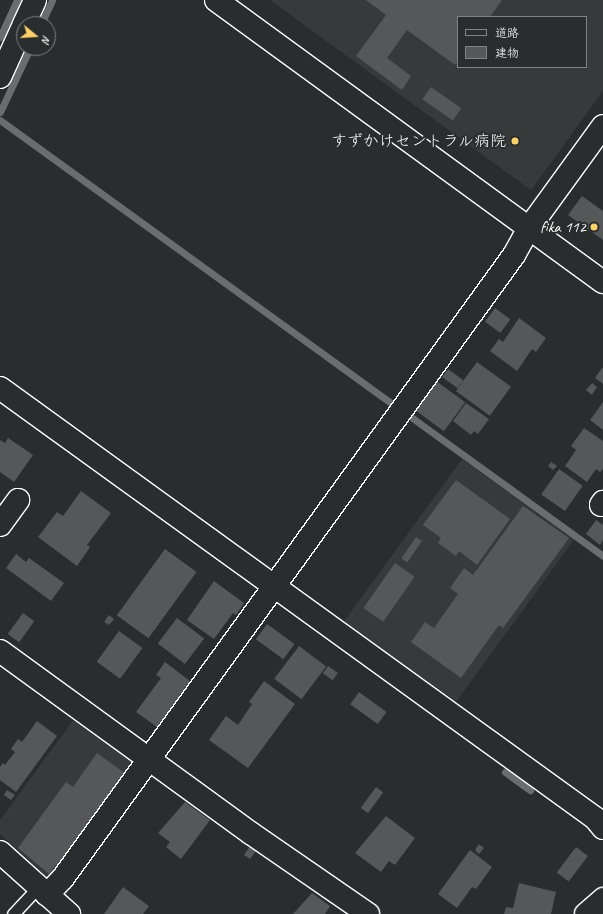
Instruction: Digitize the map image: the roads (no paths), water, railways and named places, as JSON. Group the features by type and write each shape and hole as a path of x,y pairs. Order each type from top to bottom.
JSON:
{"street":[{"path":"28,16 35,0"},
{"path":"216,0 603,282"},
{"path":"0,76 16,41"},
{"path":"43,891 63,878 514,255 529,228 603,126"},
{"path":"0,388 595,818 603,828"},
{"path":"0,525 18,500"},
{"path":"0,651 149,759 368,914"},
{"path":"0,852 69,914"},
{"path":"586,914 603,899"}],"lane":[{"path":"13,914 43,891"}],"waterway":[{"path":"0,37 17,0"},
{"path":"45,16 52,0"},
{"path":"0,112 26,56"},
{"path":"0,120 393,404"},
{"path":"411,417 603,556"},
{"path":"505,772 530,790"}],"place":[{"name":"すずかけセントラル病院","path":"515,141"},
{"name":"fika 112","path":"594,227"}]}
